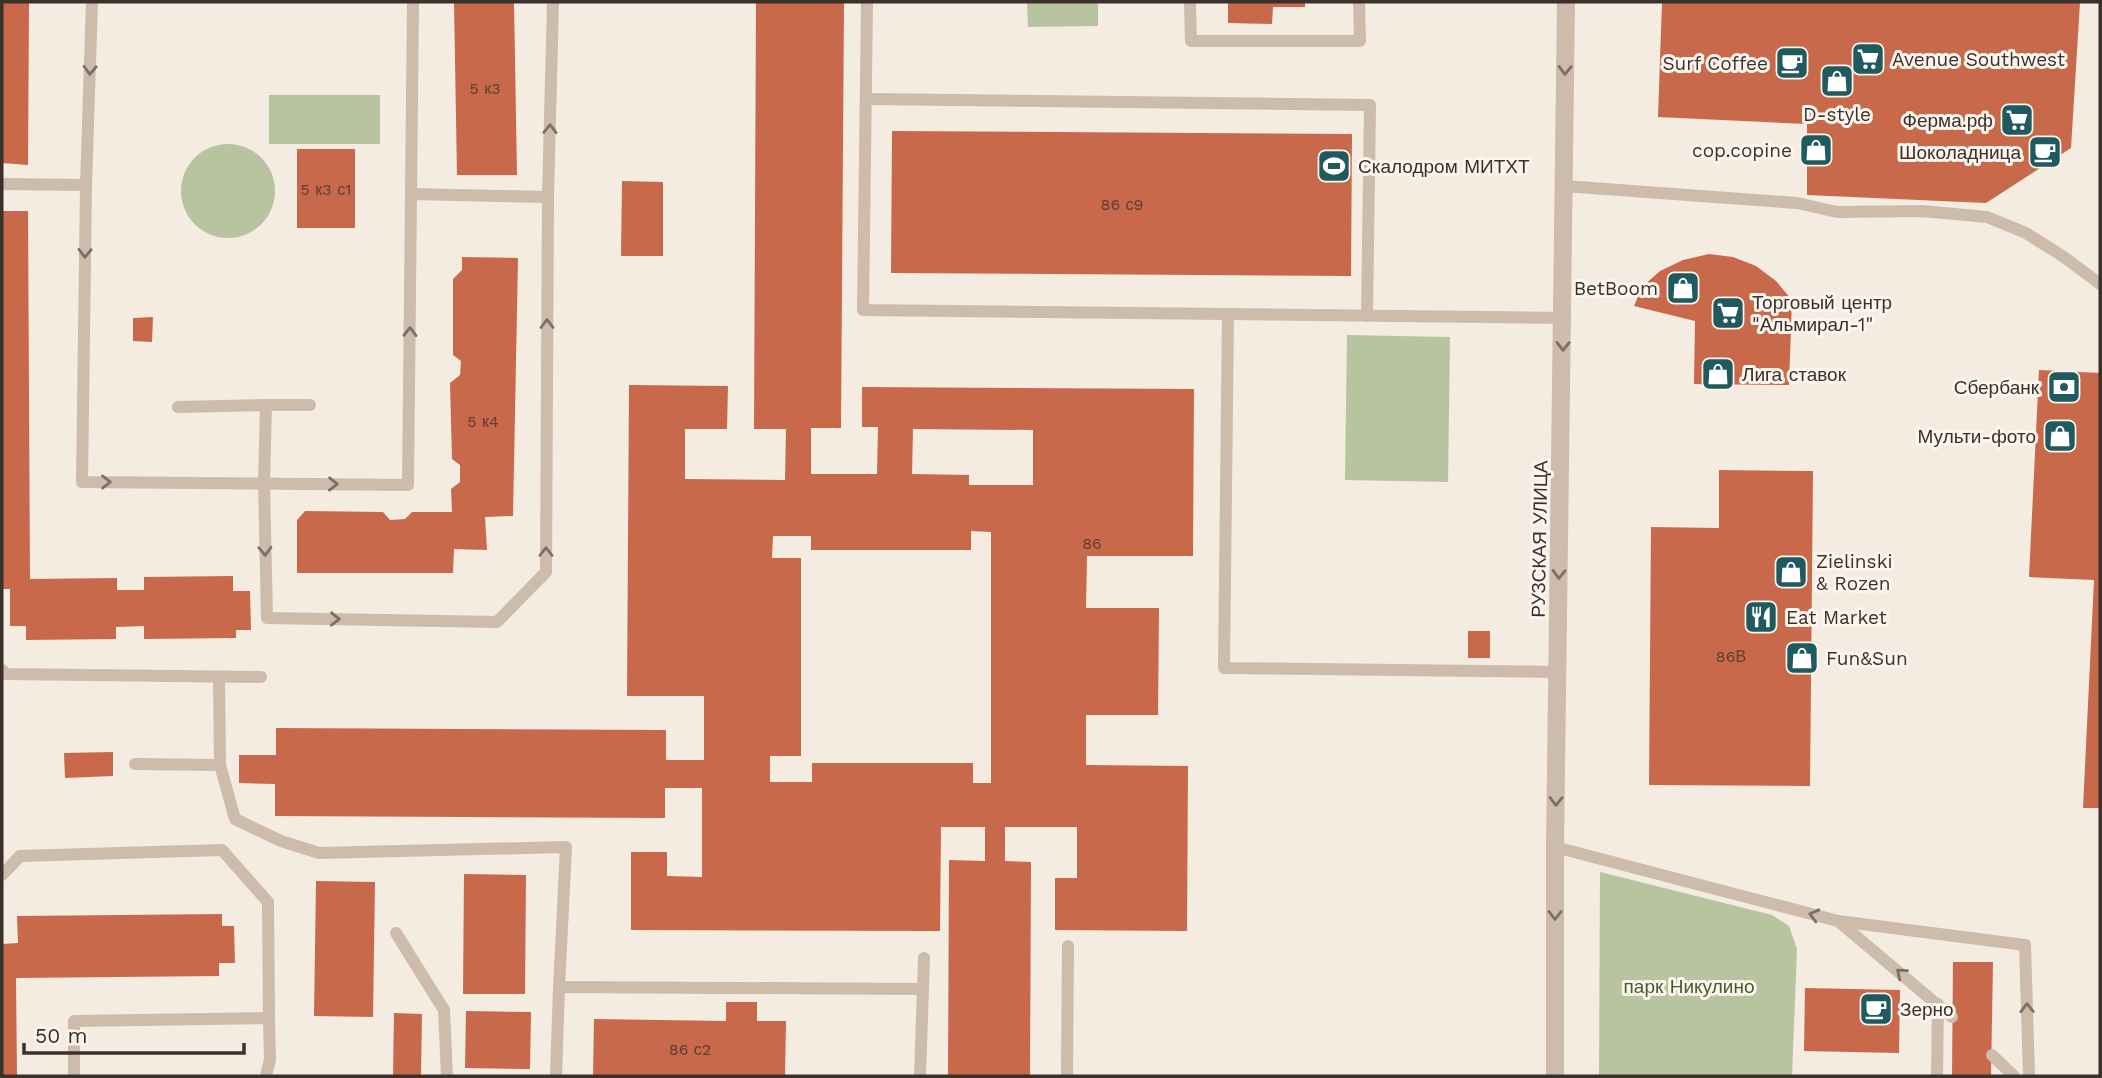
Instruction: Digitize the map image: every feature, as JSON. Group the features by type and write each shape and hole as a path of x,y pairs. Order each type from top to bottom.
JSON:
{"street":[{"name":"РУЗСКАЯ УЛИЦА","path":"1555,1076 1555,847 1566,2"}],"lane":[{"path":"92,2 86,185 82,482 408,485 412,2"},
{"path":"266,405 264,483 267,618 497,622 546,572 548,197 553,2"},
{"path":"867,2 863,310 1563,318"},
{"path":"1190,2 1191,41 1360,41 1359,2"},
{"path":"866,99 1370,105 1367,316"},
{"path":"2,184 86,185"},
{"path":"1564,186 1797,203 1837,212 1922,211 1987,217 2026,233 2100,284"},
{"path":"411,194 548,197"},
{"path":"1228,314 1224,667 1558,671"},
{"path":"178,407 310,405"},
{"path":"2,670 6,674 261,677"},
{"path":"219,677 220,765 234,819 281,841 319,853 566,847 556,1076"},
{"path":"135,764 220,765"},
{"path":"1555,847 1838,921 2025,945 2029,1076"},
{"path":"2,875 20,856 222,850 268,902 270,1059 266,1076"},
{"path":"1838,921 1952,1017"},
{"path":"396,933 444,1010 447,1076"},
{"path":"1067,1076 1068,946"},
{"path":"920,1076 924,958"},
{"path":"559,988 922,989"},
{"path":"1937,1076 1938,1004"},
{"path":"74,1076 74,1021 269,1018"},
{"path":"1992,1055 2014,1076"}],"green space":[{"path":"1027,2 1098,2 1098,26 1028,27"},
{"path":"269,95 380,95 380,144 269,144"},
{"path":"228,144 246,147 261,158 272,173 275,191 272,209 261,224 246,235 228,238 210,235 195,224 184,209 181,191 184,173 195,158 210,147"},
{"path":"1347,335 1450,337 1448,482 1345,480"},
{"name":"парк Никулино","path":"1600,872 1772,915 1789,926 1797,949 1792,1076 1599,1076"}],"building":[{"path":"2,2 29,2 28,165 2,163"},
{"path":"454,2 514,2 517,175 457,175"},
{"path":"756,2 844,2 841,428 811,428 811,474 877,474 878,427 862,427 862,387 1194,389 1193,556 1087,556 1086,608 1159,608 1158,715 1086,715 1086,765 1188,766 1187,931 1055,930 1055,878 1077,878 1077,827 1005,827 1005,861 1031,862 1030,1076 948,1076 949,860 985,861 985,827 941,827 940,931 631,930 631,852 667,852 667,876 702,877 702,788 665,788 665,818 275,816 275,784 239,783 239,755 276,755 276,728 666,730 666,760 704,760 704,696 627,696 629,385 728,386 727,429 685,429 685,479 785,480 786,429 754,429","holes":["913,429 1033,430 1033,485 969,485 969,475 912,474","971,531 991,532 991,783 973,783 973,763 812,763 812,782 770,782 770,756 801,756 801,558 772,558 773,536 811,536 811,550 971,550"]},
{"path":"1228,2 1305,2 1305,7 1273,7 1272,24 1228,23"},
{"name":"Avenue Southwest","path":"1662,2 2080,2 2071,148 1986,203 1807,195 1807,124 1658,117"},
{"path":"892,131 1352,134 1351,276 891,273"},
{"path":"297,149 355,149 355,228 297,228"},
{"path":"622,181 663,182 663,256 621,256"},
{"path":"2,211 28,211 30,579 117,578 117,590 144,590 144,577 233,576 233,591 250,591 251,630 236,630 236,638 144,639 144,626 116,627 116,639 26,640 26,626 10,626 10,589 2,589"},
{"name":"Торговый центр \"Альмирал-1\"","path":"1709,254 1733,257 1756,266 1776,281 1792,300 1789,385 1694,384 1695,321 1634,306 1642,287 1660,271 1683,260"},
{"path":"462,257 518,258 513,516 485,517 487,550 454,549 453,573 297,573 297,520 305,511 383,512 390,520 405,519 412,512 452,512 451,489 460,482 460,465 452,459 450,383 460,375 461,361 453,355 453,279 462,270"},
{"path":"153,317 152,342 133,341 133,318"},
{"path":"2039,370 2100,373 2100,808 2083,808 2094,580 2029,577"},
{"path":"1719,470 1813,471 1810,786 1649,785 1651,527 1719,528"},
{"path":"1468,631 1490,631 1490,658 1468,658"},
{"path":"113,752 113,776 65,778 64,753"},
{"path":"464,874 526,875 525,994 463,994"},
{"path":"316,881 375,882 373,1017 314,1016"},
{"path":"222,914 222,926 234,926 235,963 219,963 219,976 16,978 17,1076 2,1076 2,944 18,943 17,916"},
{"path":"1953,962 1993,962 1991,1076 1952,1076"},
{"path":"1805,988 1900,990 1899,1053 1804,1051"},
{"path":"726,1002 757,1002 757,1021 786,1021 785,1076 593,1076 594,1019 726,1021"},
{"path":"466,1011 531,1012 530,1069 465,1068"},
{"path":"394,1013 422,1014 421,1076 393,1076"}],"place":[{"name":"Avenue Southwest","path":"1868,59"},
{"name":"Surf Coffee","path":"1792,63"},
{"name":"D-style","path":"1837,81"},
{"name":"Ферма.рф","path":"2017,120"},
{"name":"cop.copine","path":"1816,150"},
{"name":"Шоколадница","path":"2045,152"},
{"name":"Скалодром МИТХТ","path":"1334,166"},
{"name":"BetBoom","path":"1683,288"},
{"name":"Торговый центр \"Альмирал-1\"","path":"1728,313"},
{"name":"Лига ставок","path":"1718,374"},
{"name":"Сбербанк","path":"2064,387"},
{"name":"Мульти-фото","path":"2060,436"},
{"name":"Zielinski & Rozen","path":"1791,572"},
{"name":"Eat Market","path":"1761,617"},
{"name":"Fun&Sun","path":"1802,658"},
{"name":"Зерно","path":"1876,1009"}]}
